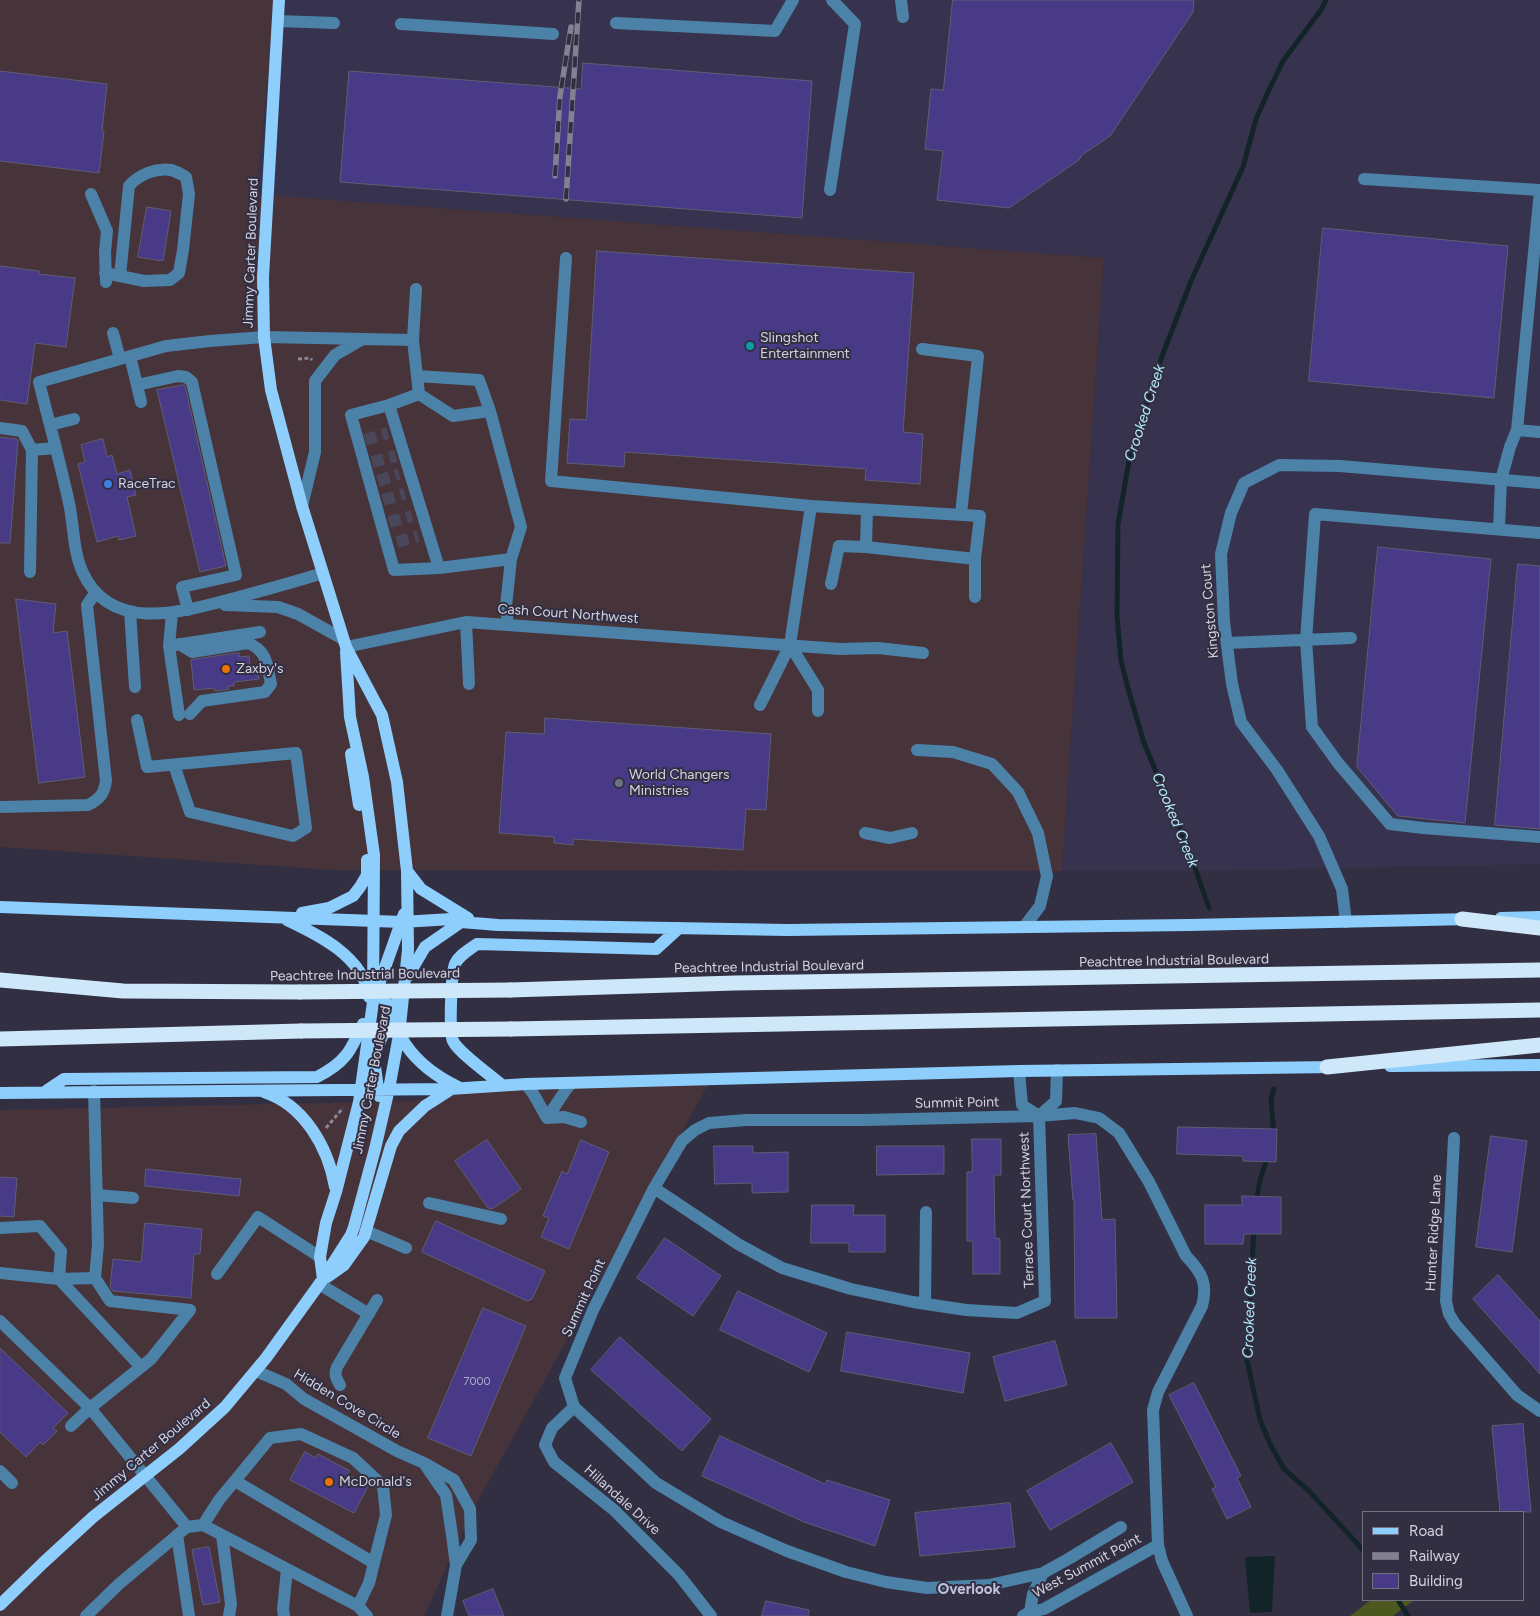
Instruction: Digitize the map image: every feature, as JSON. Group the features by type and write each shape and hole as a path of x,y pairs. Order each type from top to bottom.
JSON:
{"highway":[{"path":"1462,919 1540,928"},
{"name":"Peachtree Industrial Boulevard","path":"0,980 123,991 300,992 510,990 754,983 1540,970"},
{"path":"0,1039 301,1031 511,1029 1540,1010"},
{"path":"1327,1067 1540,1045"}],"main road":[{"name":"Jimmy Carter Boulevard","path":"0,1605 94,1517 179,1449 225,1407 256,1371 321,1282 351,1235 354,1227 383,1113 383,1090 399,1035 405,980 405,922 408,900 408,871 397,782 382,715 344,643 302,506 272,390 264,337 263,276 279,0"},
{"name":"Jimmy Carter Boulevard","path":"321,1282 320,1257 326,1224 336,1192 361,1089 371,1010 374,966 374,855 363,777 350,717 344,643"},
{"path":"280,917 329,908 353,896 367,875 366,843 351,762 350,717"},
{"path":"408,871 421,889 478,924"},
{"path":"0,907 405,922 452,918 461,922 478,924 788,930 1346,922 1540,917"},
{"path":"280,917 324,939 352,962 362,976 368,990 374,1057 383,1090"},
{"path":"46,1091 64,1079 317,1077 333,1069 345,1058 353,1046 371,1010 379,983 405,922"},
{"path":"361,1089 405,980 425,947 461,922"},
{"path":"502,1085 465,1054 452,1040 451,986 455,963 463,953 477,944 656,949 678,928"},
{"path":"374,966 390,1018 399,1035 412,1054 456,1089"},
{"path":"0,1093 46,1091 456,1089 526,1084 1057,1070 1540,1065"},
{"path":"321,1282 344,1265 364,1237 391,1146 399,1131 425,1106 456,1089"},
{"path":"259,1091 273,1095 284,1102 306,1121 325,1154 336,1192"}],"street":[{"path":"616,23 776,30 793,0"},
{"path":"830,190 855,24 832,0"},
{"path":"901,0 903,17"},
{"path":"278,21 334,23"},
{"path":"401,24 553,34"},
{"path":"91,194 107,230 106,278 120,276 144,281 170,280 179,273 183,250 189,194 186,177 172,170 153,170 133,181 129,186 120,276"},
{"path":"1364,179 1540,190 1517,430 1501,480 1499,529"},
{"path":"566,258 551,481 811,506 980,516 975,559 975,597"},
{"path":"416,289 414,340 419,394 453,416 490,411"},
{"path":"113,333 137,385 141,402"},
{"path":"323,573 172,613 146,614 130,611 108,602 96,592 87,580 79,562 70,504 39,382 166,346 210,341 264,337 414,340"},
{"path":"302,506 315,452 315,381 336,355 361,340"},
{"path":"922,348 978,356 961,514"},
{"path":"137,385 178,376 186,377 192,382 236,575 182,587 188,610"},
{"path":"416,376 479,380 490,411 522,527 511,559 506,606 508,625"},
{"path":"419,394 390,405 351,415 362,440 392,543 394,570 439,568 511,559"},
{"path":"390,405 393,431 410,493 424,535 439,568"},
{"path":"50,425 74,419"},
{"path":"0,428 22,431 32,450 30,572"},
{"path":"1517,430 1540,432"},
{"path":"32,450 56,448"},
{"name":"Kingston Court","path":"1346,922 1342,889 1318,836 1276,770 1241,722 1232,684 1227,643 1221,554 1231,512 1244,483 1279,465 1340,466 1540,484"},
{"path":"760,705 790,645 811,506"},
{"path":"866,547 867,509"},
{"path":"1540,533 1315,514 1306,640 1312,727 1338,763 1390,824 1540,837"},
{"path":"831,584 839,546 866,547 975,559"},
{"path":"0,807 88,805 98,800 105,792 106,781 86,605 96,592"},
{"path":"210,604 278,607 298,614 344,643"},
{"path":"130,611 135,687"},
{"path":"172,613 174,645 184,714 202,700 265,692 272,684 264,654 256,646 248,644 192,652 174,645"},
{"path":"466,622 469,684"},
{"name":"Cash Court Northwest","path":"344,643 466,622 840,649 878,648 923,653"},
{"path":"174,645 260,632"},
{"path":"1227,643 1351,638"},
{"path":"790,645 818,690 818,711"},
{"path":"137,720 147,767 296,753 306,828 294,836 190,812 174,765"},
{"path":"917,750 953,752 992,764 1018,792 1038,833 1047,876 1040,906 1024,927"},
{"path":"864,833 890,838 912,832"},
{"name":"Terrace Court Northwest","path":"1039,1116 1056,1101 1057,1070"},
{"name":"Terrace Court Northwest","path":"1019,1071 1022,1105 1039,1116"},
{"path":"547,1118 572,1083"},
{"path":"526,1084 547,1118"},
{"path":"70,1426 151,1359 190,1310 110,1301 95,1278 98,1244 94,1091"},
{"name":"Summit Point","path":"574,1407 564,1378 593,1310 654,1188 682,1141 695,1130 709,1123 746,1120 865,1120 1039,1116 1075,1113 1098,1118 1119,1133 1150,1182 1186,1256 1203,1278 1206,1293 1202,1306 1158,1392 1153,1410 1158,1545 1162,1561 1187,1616"},
{"name":"Terrace Court Northwest","path":"654,1188 738,1244 782,1268 851,1289 925,1304 966,1310 1017,1314 1045,1301 1039,1116"},
{"path":"547,1118 564,1117 582,1122"},
{"name":"Hunter Ridge Lane","path":"1454,1138 1446,1301 1449,1314 1455,1324 1517,1395 1540,1411"},
{"path":"97,1195 133,1198"},
{"path":"429,1203 501,1219"},
{"path":"925,1304 926,1212"},
{"path":"216,1274 258,1217 320,1257"},
{"path":"0,1228 40,1226 61,1251 59,1279 141,1367"},
{"path":"366,1231 406,1248"},
{"path":"0,1273 59,1279 95,1278"},
{"path":"321,1282 369,1314"},
{"path":"340,1385 336,1379 335,1372 377,1300"},
{"path":"0,1321 90,1408 187,1527"},
{"name":"Hidden Cove Circle","path":"256,1371 286,1384 304,1399 397,1451 424,1463 454,1480 470,1509 470,1540 456,1566 447,1616"},
{"path":"574,1407 656,1483 721,1522 787,1551 846,1572 886,1582 927,1588 990,1585 1043,1573 1121,1528"},
{"name":"Hillandale Drive","path":"574,1407 552,1428 544,1445 554,1462 621,1516 680,1575 711,1616"},
{"path":"203,1525 219,1500 270,1438 300,1434 353,1458 383,1486 386,1515 370,1583 358,1606"},
{"name":"Hidden Cove Circle","path":"424,1463 446,1495 456,1566"},
{"path":"0,1471 12,1483"},
{"path":"235,1481 374,1563"},
{"path":"86,1616 119,1584 187,1527 203,1525 358,1606 367,1616"},
{"path":"177,1535 189,1616"},
{"path":"222,1535 231,1612"},
{"name":"West Summit Point","path":"1027,1614 1044,1609 1158,1545"},
{"path":"284,1616 287,1569"},
{"path":"1027,1614 1033,1594 1043,1573"}],"path":[{"path":"298,359 310,358 312,360"},
{"path":"322,1132 346,1104"}],"shaded area":[{"path":"0,0 276,0 256,194 1104,258 1062,871 333,870 0,847"},
{"path":"276,0 1540,0 1540,864 1202,871 1062,871 1104,258 256,194"},
{"path":"709,1083 473,1510 424,1616 0,1616 0,1110 409,1101 506,1088"},
{"path":"1275,1556 1272,1612 1250,1613 1245,1557"}],"green space":[{"path":"1370,1601 1413,1601 1393,1616 1350,1616"}],"building":[{"path":"953,0 1194,0 1193,12 1110,136 1082,155 1079,160 1009,208 937,200 943,151 925,149 931,89 943,90"},
{"path":"583,63 812,81 802,218 340,182 349,71 581,89"},
{"path":"0,71 107,84 99,173 0,161"},
{"path":"147,207 171,211 163,261 138,257"},
{"path":"1323,228 1508,246 1494,398 1309,381"},
{"name":"Slingshot Entertainment","path":"597,251 914,273 903,432 923,434 920,484 865,480 866,469 625,452 624,467 567,463 570,419 586,420"},
{"path":"0,266 39,271 39,274 75,278 66,347 35,343 27,404 0,400"},
{"name":"RaceTrac","path":"185,386 226,566 200,572 157,390"},
{"path":"0,437 17,439 18,441 10,543 0,543"},
{"name":"RaceTrac","path":"103,439 107,457 112,455 117,474 130,470 136,495 127,497 136,536 119,540 118,536 97,542 78,464 85,462 81,445"},
{"path":"1378,547 1491,559 1465,823 1398,816 1357,767"},
{"path":"1518,564 1540,566 1540,829 1495,825"},
{"path":"16,599 56,604 53,633 67,631 85,777 39,783"},
{"path":"239,653 239,657 249,656 250,667 257,666 259,679 234,682 234,686 228,686 229,689 215,691 214,688 194,690 191,660"},
{"path":"545,718 771,734 766,810 746,809 743,850 573,839 573,845 554,843 554,837 499,833 506,732 544,734"},
{"path":"1178,1127 1277,1129 1276,1162 1243,1161 1243,1156 1177,1154"},
{"path":"1096,1134 1102,1220 1115,1219 1117,1318 1075,1318 1074,1200 1068,1135"},
{"path":"1491,1136 1527,1141 1512,1252 1476,1247"},
{"path":"972,1139 1001,1139 1001,1175 994,1175 995,1238 1000,1239 1000,1274 973,1274 973,1241 967,1241 967,1172 972,1172"},
{"path":"487,1140 521,1189 492,1209 488,1208 455,1161"},
{"path":"581,1140 609,1152 569,1249 541,1237 549,1218 543,1216 562,1171 567,1174"},
{"path":"714,1146 753,1146 753,1153 788,1152 788,1192 752,1193 752,1183 715,1184"},
{"path":"877,1146 944,1146 944,1174 877,1175"},
{"path":"146,1169 241,1179 239,1196 145,1186"},
{"path":"0,1177 17,1178 14,1217 0,1216"},
{"path":"1242,1196 1281,1197 1281,1234 1244,1234 1243,1244 1205,1244 1205,1205 1242,1205"},
{"path":"812,1205 854,1205 853,1215 885,1215 885,1252 849,1252 849,1243 811,1243"},
{"path":"436,1221 545,1271 532,1299 527,1301 422,1252"},
{"path":"145,1223 202,1229 200,1254 194,1254 191,1298 113,1291 110,1287 113,1259 141,1262"},
{"path":"665,1238 721,1276 693,1316 637,1278"},
{"path":"1498,1275 1540,1321 1540,1374 1473,1299"},
{"path":"738,1291 827,1333 809,1372 720,1330"},
{"path":"483,1308 526,1326 471,1456 428,1438"},
{"path":"847,1332 970,1353 963,1393 841,1371"},
{"path":"620,1337 711,1419 682,1451 591,1370"},
{"path":"1055,1341 1067,1385 1005,1401 993,1357"},
{"path":"0,1348 68,1413 53,1428 57,1431 43,1445 40,1442 26,1457 0,1432"},
{"path":"1194,1383 1241,1476 1237,1478 1251,1507 1227,1519 1212,1489 1216,1487 1169,1395"},
{"path":"1523,1424 1531,1512 1500,1511 1492,1426"},
{"path":"720,1436 825,1484 827,1480 890,1500 875,1546 804,1522 702,1476"},
{"path":"1111,1443 1133,1482 1050,1530 1027,1491"},
{"name":"McDonald's","path":"305,1452 316,1458 318,1454 350,1471 347,1474 369,1485 354,1513 290,1480"},
{"path":"1010,1503 1015,1547 920,1556 915,1513"},
{"path":"209,1547 220,1602 203,1605 192,1550"},
{"path":"493,1589 504,1616 469,1616 463,1601"},
{"path":"766,1601 809,1610 808,1616 762,1616"}],"waterway":[{"name":"Crooked Creek","path":"1209,908 1188,848 1144,743 1121,661 1117,616 1118,524 1130,455 1161,359 1191,281 1243,167 1256,119 1269,90 1283,61 1321,10 1326,0"},
{"name":"Crooked Creek","path":"1274,1089 1271,1099 1274,1136"},
{"name":"Crooked Creek","path":"1256,1203 1260,1180 1268,1156"},
{"name":"Crooked Creek","path":"1254,1229 1247,1360 1260,1420 1270,1444 1284,1469 1309,1491 1362,1549"},
{"name":"Crooked Creek","path":"1399,1601 1408,1616"}],"tunnel":[{"path":"365,440 388,433"},
{"path":"372,462 396,456"},
{"path":"378,481 399,474"},
{"path":"383,500 405,494"},
{"path":"389,522 412,516"},
{"path":"397,542 418,536"}],"railway":[{"path":"566,199 579,0"},
{"path":"555,176 560,96 571,27"}],"place":[{"name":"Slingshot Entertainment","path":"750,346"},
{"name":"RaceTrac","path":"108,484"},
{"name":"Zaxby's","path":"226,669"},
{"name":"World Changers Ministries","path":"619,783"},
{"name":"McDonald's","path":"329,1482"}],"district":[{"name":"Overlook","path":"969,1590"}]}
